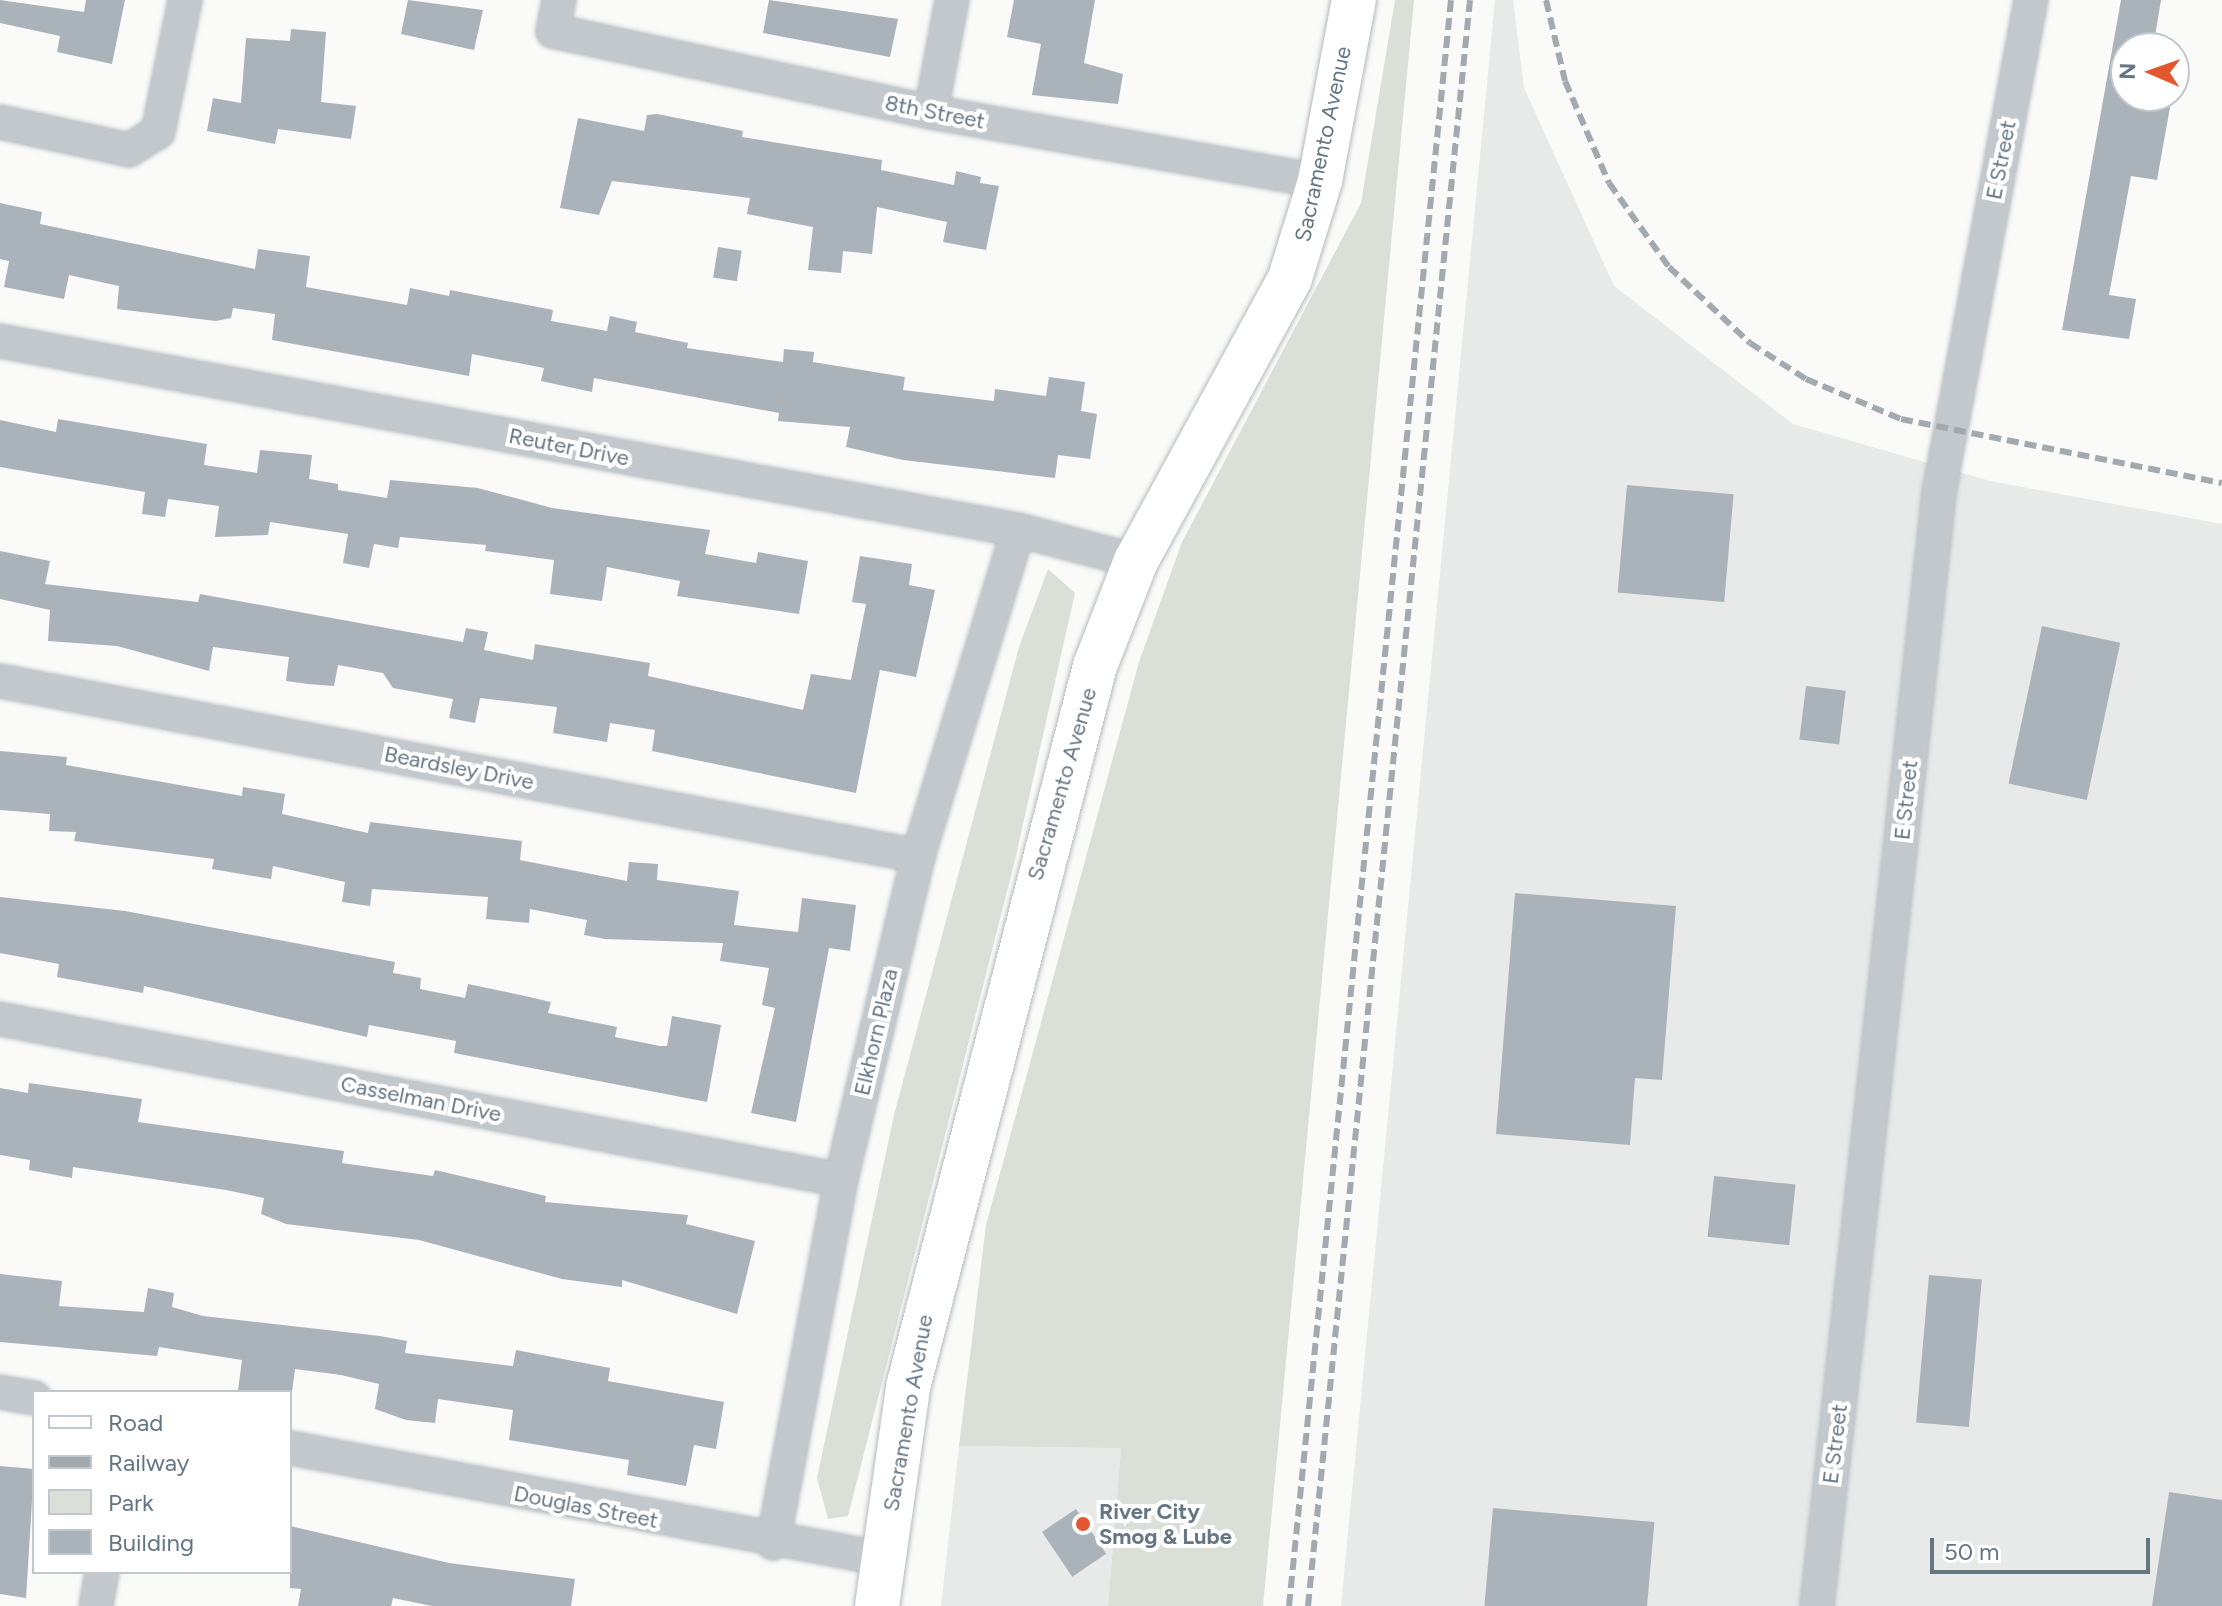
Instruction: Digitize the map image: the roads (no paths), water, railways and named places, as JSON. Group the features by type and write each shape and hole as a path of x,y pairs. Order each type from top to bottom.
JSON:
{"main road":[{"name":"Sacramento Avenue","path":"877,1606 908,1387 952,1195 1056,798 1136,561 1272,321 1320,181 1354,0"}],"street":[{"path":"0,122 129,150 158,132 185,0"},
{"path":"931,112 952,0"},
{"name":"E Street","path":"1817,1606 1937,509 2031,0"},
{"name":"8th Street","path":"556,16 931,112 1320,181"},
{"name":"Reuter Drive","path":"0,341 1018,530 1136,561"},
{"name":"Elkhorn Plaza","path":"773,1543 841,1180 918,856 1018,530"},
{"name":"Beardsley Drive","path":"0,681 918,856"},
{"name":"Casselman Drive","path":"0,1019 841,1180"},
{"path":"0,1392 32,1398"},
{"name":"Douglas Street","path":"292,1448 773,1543 884,1559"},
{"path":"96,1606 102,1574"}],"railway":[{"path":"1289,1606 1451,0"},
{"path":"1308,1606 1470,0"},
{"path":"1546,0 1565,81 1609,183 1669,267 1750,343 1806,379 1901,419 2222,483"}],"place":[{"name":"River City Smog & Lube","path":"1083,1524"}]}
